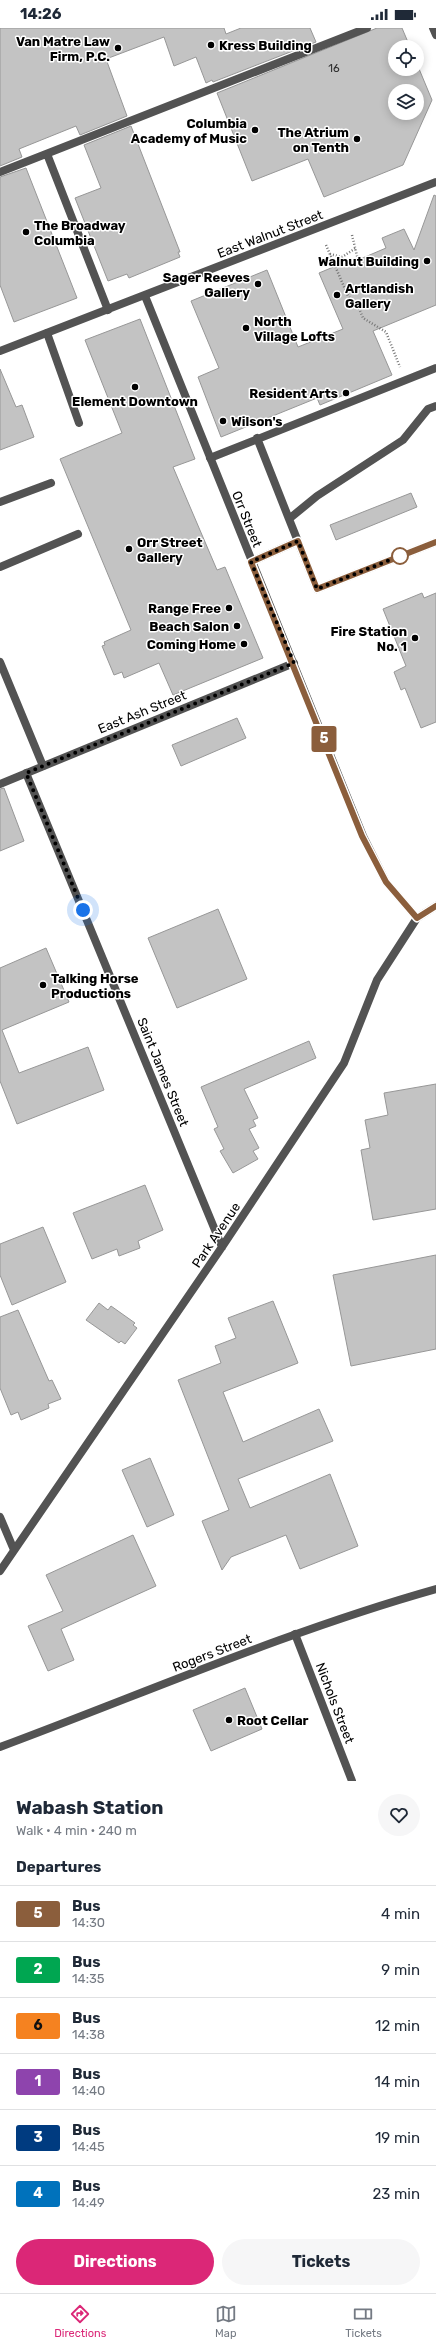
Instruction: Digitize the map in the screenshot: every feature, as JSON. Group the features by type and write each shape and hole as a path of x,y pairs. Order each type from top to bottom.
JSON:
{"street":[{"path":"0,172 367,28"},
{"path":"433,28 436,35"},
{"path":"47,154 108,310"},
{"name":"East Walnut Street","path":"0,351 436,182"},
{"name":"Orr Street","path":"145,296 251,562 294,663 362,836 386,882 417,918"},
{"path":"47,333 79,424"},
{"path":"210,458 436,368"},
{"path":"289,519 317,496 403,440 428,409 436,406"},
{"path":"257,438 317,589 436,542"},
{"path":"0,502 51,483"},
{"path":"0,567 78,534"},
{"path":"251,562 298,541"},
{"path":"0,662 43,766"},
{"name":"East Ash Street","path":"0,784 294,663"},
{"name":"Saint James Street","path":"26,773 222,1247"},
{"name":"Park Avenue","path":"0,1571 222,1247 344,1062 377,980 417,918 436,906"},
{"path":"0,1517 14,1550"},
{"name":"Rogers Street","path":"0,1747 295,1634 381,1605 436,1589"},
{"name":"Nichols Street","path":"295,1634 352,1781"}],"path":[{"path":"352,235 358,260"},
{"path":"326,245 348,296 358,306 363,318 386,332 406,380"},
{"path":"342,257 356,248"},
{"path":"330,253 342,257"},
{"path":"342,257 342,263"}],"building":[{"path":"0,28 224,28 226,34 241,28 310,28 316,42 213,82 212,80 206,83 196,57 174,66 164,37 106,59 127,116 80,135 76,126 19,149 22,157 0,166"},
{"path":"377,28 402,28 407,40 388,40 388,76 422,76 432,100 424,118 424,84 388,84 388,120 423,120 403,165 324,197 308,159 252,181 217,93"},
{"path":"131,126 180,252 178,252 180,257 129,278 127,274 108,281 75,198 101,188 84,145"},
{"name":"The Broadway Columbia","path":"26,168 77,298 14,322 0,285 0,177"},
{"path":"434,195 436,196 436,305 373,331 392,375 320,405 317,398 221,437 198,377 219,368 191,301 267,270 298,347 343,329 319,273 350,260 351,263 386,248 382,238 404,229 414,250"},
{"path":"140,319 195,459 173,467 217,570 225,567 263,658 173,695 159,663 124,678 122,672 114,675 102,646 105,645 104,642 131,630 60,459 122,433 85,340"},
{"path":"0,369 16,407 22,405 34,437 0,450"},
{"path":"411,493 417,507 336,540 330,525"},
{"name":"Fire Station No. 1","path":"422,593 424,598 436,593 436,722 421,728 405,688 401,690 394,672 406,666 383,609"},
{"path":"237,718 246,738 181,766 172,745"},
{"path":"4,788 24,841 0,851 0,789"},
{"path":"218,909 247,979 177,1008 148,938"},
{"path":"46,948 69,1002 2,1030 19,1073 88,1047 104,1090 17,1124 0,1081 0,968"},
{"path":"309,1041 316,1058 244,1089 258,1118 253,1120 256,1126 249,1129 259,1148 253,1151 258,1159 233,1173 220,1151 224,1149 214,1129 218,1127 201,1087"},
{"path":"436,1084 436,1209 373,1220 361,1150 370,1148 365,1120 388,1115 384,1093"},
{"path":"145,1185 163,1230 138,1241 140,1248 119,1256 117,1249 92,1259 73,1213"},
{"path":"43,1227 66,1282 12,1305 0,1275 0,1244"},
{"path":"436,1255 436,1349 351,1366 333,1275"},
{"path":"273,1301 298,1363 223,1392 243,1442 319,1409 333,1441 238,1479 250,1508 330,1474 358,1546 300,1569 286,1535 231,1557 222,1570 202,1521 229,1510 178,1380 221,1363 215,1346 236,1338 228,1318"},
{"path":"99,1303 108,1310 111,1306 135,1323 133,1325 137,1328 125,1344 121,1341 119,1343 86,1320"},
{"path":"18,1310 49,1381 52,1380 61,1399 48,1404 49,1408 21,1420 18,1412 11,1415 0,1388 0,1317"},
{"path":"150,1458 174,1515 147,1527 122,1470"},
{"path":"133,1535 156,1586 61,1629 74,1660 48,1671 28,1626 63,1611 46,1575"},
{"path":"245,1688 262,1729 211,1751 193,1710"}],"bus line":[{"name":"5","path":"436,542 317,589 298,541 251,562 300,678 362,836 386,882 417,918 436,906"}],"place":[{"name":"Kress Building","path":"211,45"},
{"name":"Van Matre Law Firm, P.C.","path":"118,48"},
{"name":"Columbia Academy of Music","path":"255,130"},
{"name":"The Atrium on Tenth","path":"357,139"},
{"name":"The Broadway Columbia","path":"26,232"},
{"name":"Walnut Building","path":"427,261"},
{"name":"Sager Reeves Gallery","path":"258,284"},
{"name":"Artlandish Gallery","path":"337,295"},
{"name":"North Village Lofts","path":"246,328"},
{"name":"Element Downtown","path":"135,387"},
{"name":"Resident Arts","path":"346,393"},
{"name":"Wilson's","path":"223,421"},
{"name":"Orr Street Gallery","path":"129,549"},
{"name":"Range Free","path":"229,608"},
{"name":"Beach Salon","path":"237,626"},
{"name":"Fire Station No. 1","path":"415,638"},
{"name":"Coming Home","path":"244,644"},
{"name":"Talking Horse Productions","path":"43,985"},
{"name":"Root Cellar","path":"229,1720"}],"route":[{"path":"83,910 26,773 294,663 251,562 298,541 317,589 400,556"}]}
